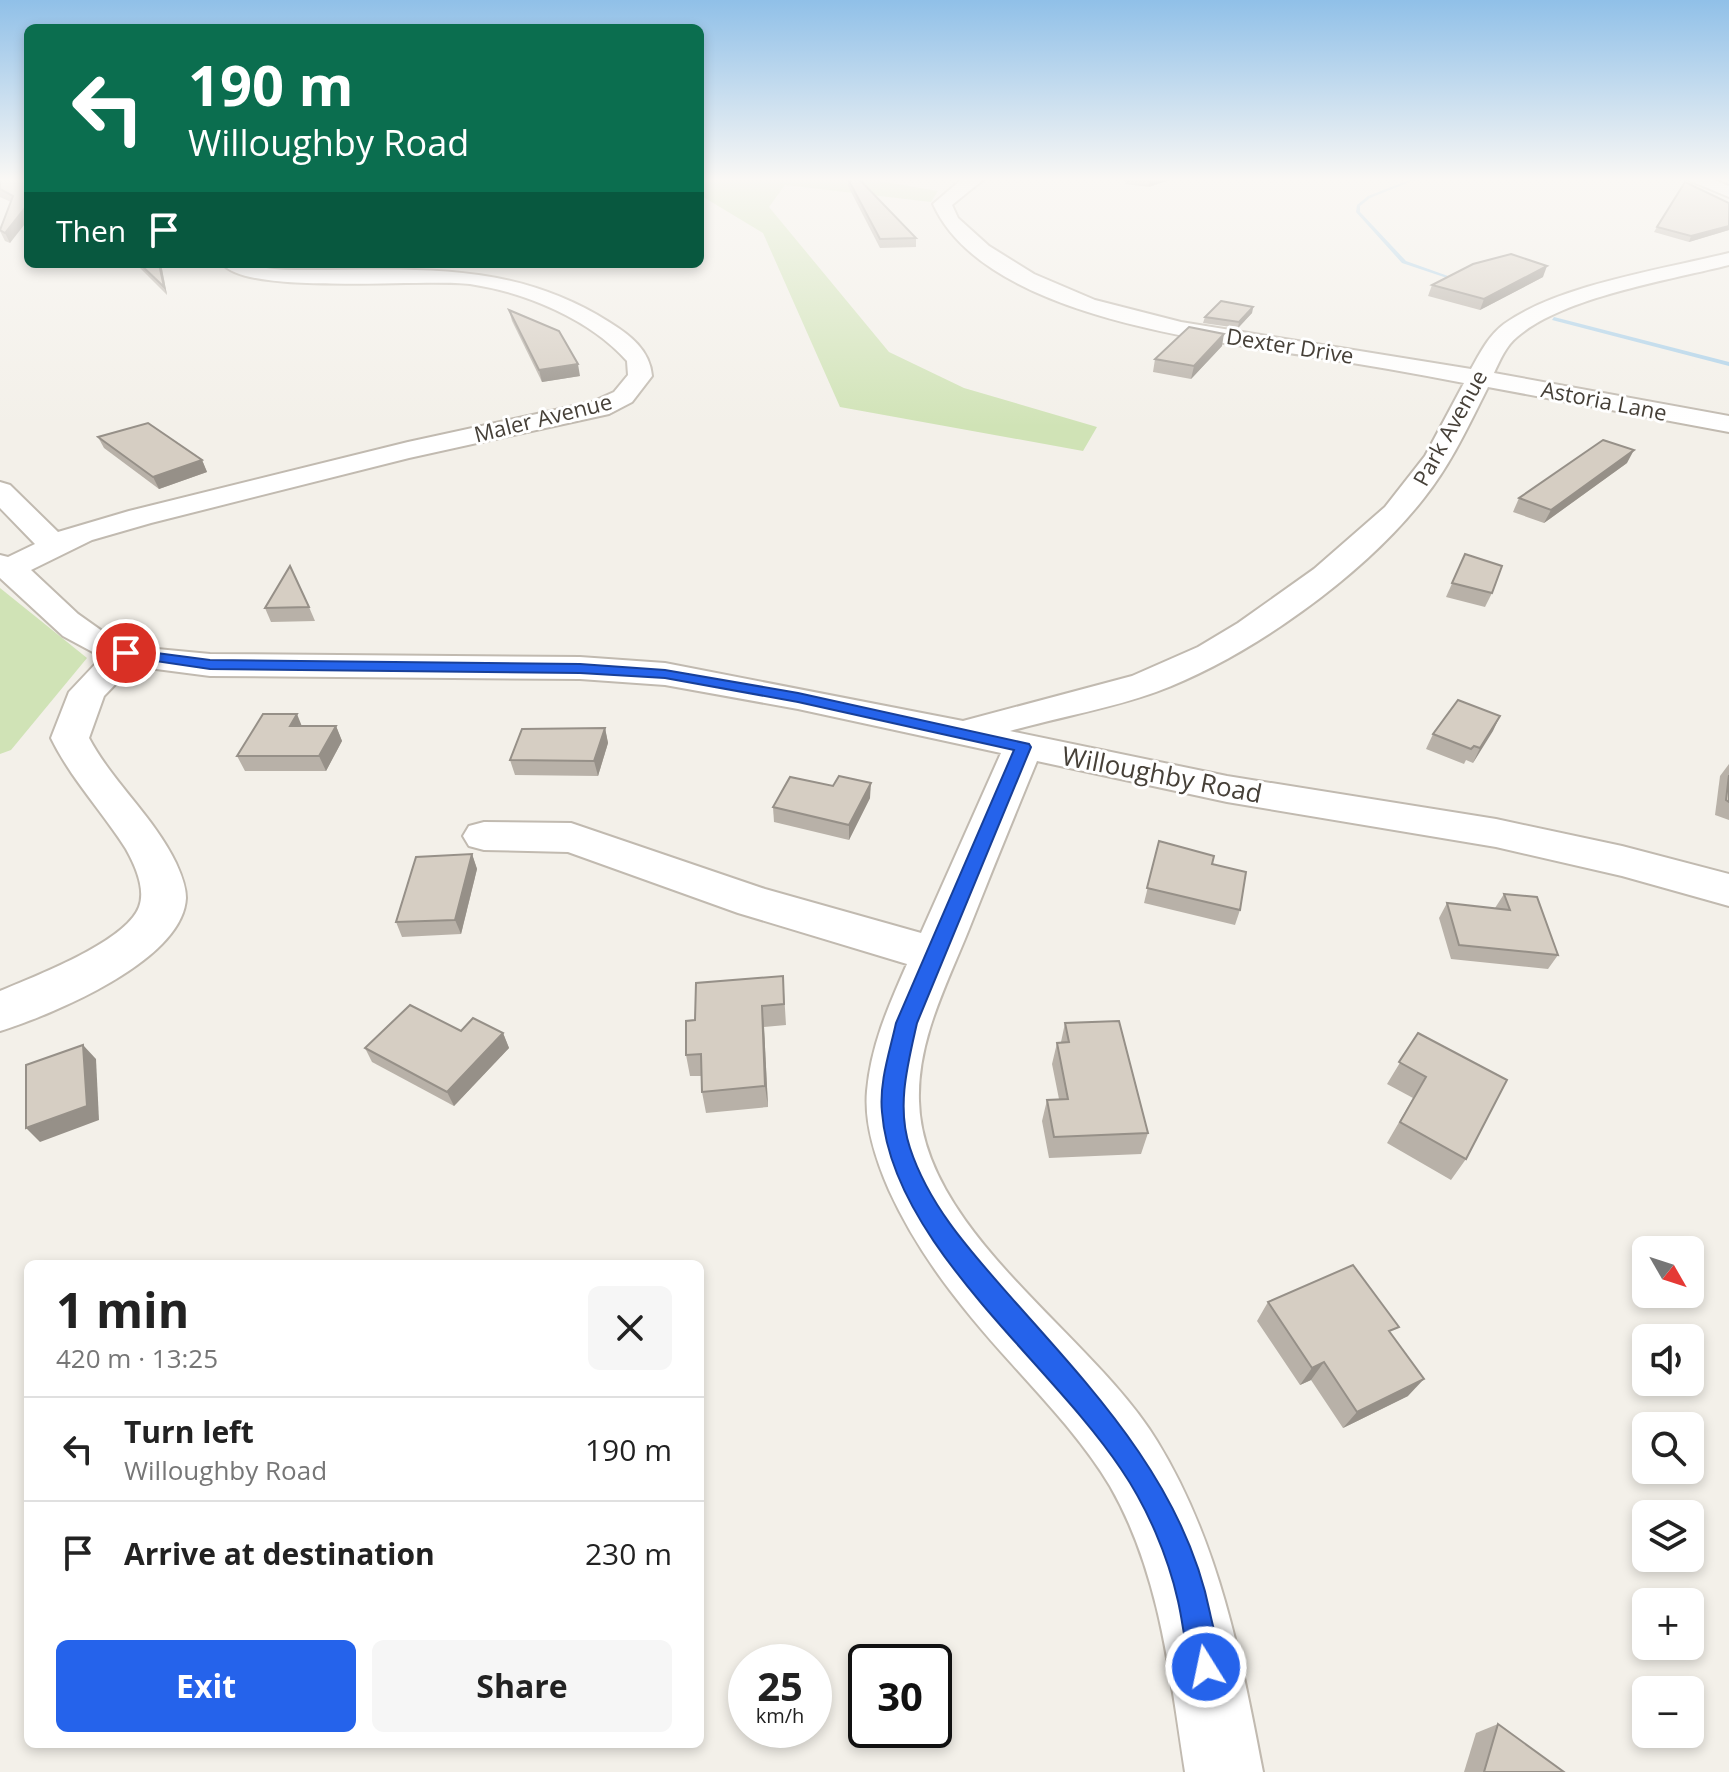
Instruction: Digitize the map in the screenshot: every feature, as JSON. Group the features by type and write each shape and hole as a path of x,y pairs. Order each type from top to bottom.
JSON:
{"street":[{"name":"Dexter Drive","path":"1000,262 1016,273 1088,305 1198,332 1479,378"},
{"name":"Park Avenue","path":"966,734 999,720 1063,707 1134,686 1191,664 1248,631 1394,516 1409,499 1434,463 1501,340 1511,330 1534,316 1586,298 1719,262"},
{"name":"Maler Avenue","path":"4,567 81,533 212,498 600,408 623,397 640,376 639,360 622,342 604,330 570,310 499,283 417,275 281,276 244,268"},
{"name":"Astoria Lane","path":"1479,378 1729,424"},
{"path":"0,491 53,545"},
{"name":"Willoughby Road","path":"4,567 26,582 77,631 126,653 210,665 580,668 665,674 798,698 1242,792 1496,833 1622,861 1729,890"},
{"path":"0,1012 62,984 134,944 153,924 163,905 163,885 142,841 79,757 70,738 87,692 126,653"},
{"path":"1063,707 1059,740 1038,750 933,954 906,1023 896,1069 892,1109 898,1147 920,1196 955,1252 1085,1400 1131,1460 1171,1534 1193,1599 1224,1772"},
{"path":"484,836 571,838 754,902 933,954"}],"green space":[{"path":"776,262 814,262 889,352 964,388 1097,427 1083,451 840,407"},
{"path":"0,588 87,658 11,750 0,754"}],"building":[{"path":"1534,262 1547,266 1484,299 1432,285 1473,264"},
{"path":"144,268 160,268 164,287"},
{"path":"1221,301 1253,307 1239,322 1205,317"},
{"path":"509,310 559,331 578,364 539,370"},
{"path":"1189,327 1224,334 1194,366 1155,359"},
{"path":"148,423 202,460 153,477 98,437"},
{"path":"1603,440 1634,450 1551,510 1519,498"},
{"path":"1465,554 1502,566 1492,593 1452,583"},
{"path":"290,566 309,607 265,608"},
{"path":"1458,700 1500,716 1480,748 1474,746 1471,749 1433,734"},
{"path":"263,714 297,714 290,726 336,726 319,756 237,756"},
{"path":"605,728 594,761 510,760 522,729"},
{"path":"1729,775 1729,802 1726,800"},
{"path":"839,776 871,783 849,825 773,807 790,777 833,786"},
{"path":"1159,841 1214,856 1212,864 1246,872 1240,910 1147,888"},
{"path":"472,854 455,920 396,922 416,857"},
{"path":"1504,894 1537,897 1558,955 1459,945 1447,903 1510,910"},
{"path":"783,976 784,1004 762,1006 765,1086 702,1092 701,1054 686,1055 686,1021 695,1020 696,983"},
{"path":"410,1005 461,1031 473,1018 503,1033 447,1092 365,1048"},
{"path":"1119,1021 1148,1133 1054,1137 1047,1100 1068,1099 1057,1043 1069,1042 1065,1023"},
{"path":"1418,1033 1507,1080 1466,1159 1400,1122 1426,1077 1399,1062"},
{"path":"83,1045 87,1106 26,1128 26,1065"},
{"path":"1353,1265 1399,1327 1389,1331 1424,1379 1357,1412 1324,1362 1312,1368 1268,1302"},
{"path":"1498,1724 1564,1772 1484,1772"}],"waterway":[{"path":"1404,262 1460,282"},
{"path":"1554,319 1729,364"}],"route":[{"path":"126,653 156,660 210,665 580,668 665,674 798,698 1023,747 906,1023 896,1069 892,1109 898,1147 920,1196 955,1252 1085,1400 1131,1460 1171,1534 1193,1599 1206,1667"}]}
